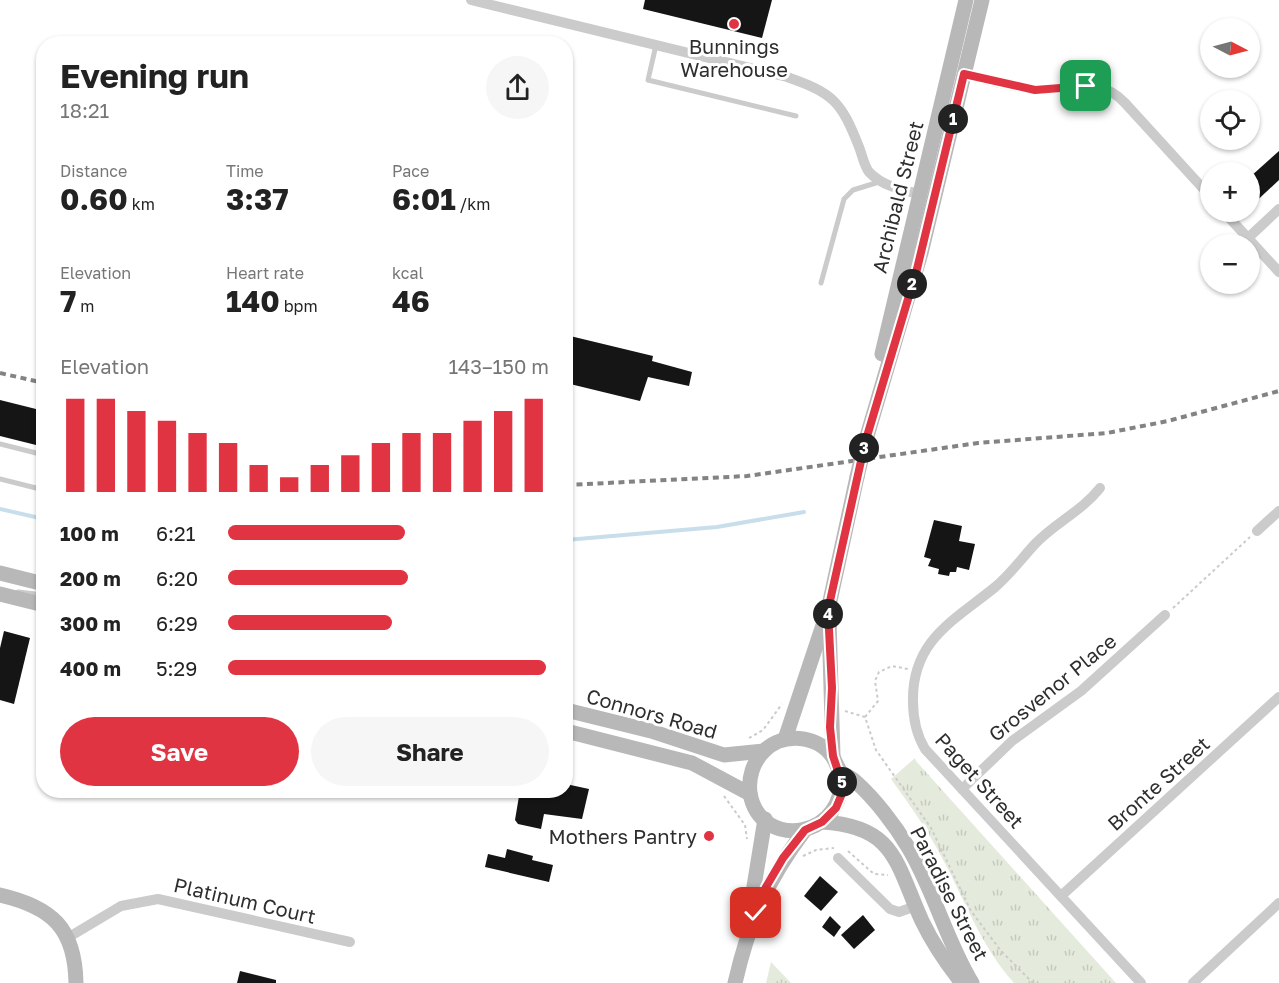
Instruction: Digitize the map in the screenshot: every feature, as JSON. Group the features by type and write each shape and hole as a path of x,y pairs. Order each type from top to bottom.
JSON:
{"street":[{"path":"471,0 787,77 821,88 838,104 848,120 867,170 880,182 927,196"},
{"name":"Archibald Street","path":"957,72 966,0"},
{"name":"Archibald Street","path":"785,739 828,610 875,404 886,334 927,196 957,72 982,0"},
{"path":"957,72 1035,90 1093,86 1109,89 1125,103 1200,185"},
{"path":"1252,234 1279,209"},
{"path":"1233,222 1244,234"},
{"path":"1260,251 1279,272"},
{"name":"Paget Street","path":"1100,488 1089,502 1035,544 1001,581 931,640 916,670 913,712 920,740 962,789 1141,983"},
{"path":"1257,531 1279,511"},
{"path":"0,573 36,582"},
{"path":"0,593 36,603"},
{"name":"Archibald Street","path":"828,610 833,756"},
{"name":"Grosvenor Place","path":"962,789 1012,741 1081,691 1165,615"},
{"name":"Bronte Street","path":"1061,896 1279,697"},
{"name":"Connors Road","path":"573,712 651,731 724,755 764,751"},
{"name":"Connors Road","path":"573,733 692,763 750,794"},
{"path":"785,739 812,741 833,756 840,771 841,796 836,808 822,822 805,830 784,829 765,819 756,808 750,794 750,779 754,764 764,751 785,739"},
{"name":"Paradise Street","path":"840,771 856,783 908,846 949,941 972,983"},
{"path":"746,941 765,819"},
{"name":"Paradise Street","path":"822,822 860,827 885,845 901,869 939,953 962,983"},
{"path":"735,983 746,941 766,887 805,830"},
{"name":"Paradise Street","path":"838,858 890,909 899,912 916,906"},
{"path":"0,895 29,902 63,927 69,937 76,963 76,983"},
{"name":"Platinum Court","path":"69,937 121,906 158,899 350,942"},
{"path":"1193,983 1279,903"}],"lane":[{"path":"656,45 648,80 796,116"},
{"path":"821,282 844,199 853,190 880,182"},
{"path":"0,444 36,453"},
{"path":"0,479 36,488"},
{"path":"0,593 36,595"}],"path":[{"path":"1165,615 1257,531"},
{"path":"865,717 878,701 875,681 883,668 892,666 916,670"},
{"path":"745,740 764,730 786,697"},
{"path":"841,710 865,717"},
{"path":"865,717 876,750 909,799 925,817 981,925 1001,951 1033,983"},
{"path":"720,792 745,825 747,846"},
{"path":"922,859 942,850"}],"green space":[{"path":"915,758 1116,983 1014,983 992,953 974,922 936,846 891,779"},
{"path":"771,962 791,983 766,983"}],"building":[{"name":"Bunnings Warehouse","path":"645,0 772,0 762,38 643,9"},
{"path":"1279,151 1279,180 1260,198 1260,168"},
{"path":"573,337 653,356 652,361 692,372 689,386 648,377 640,401 573,385"},
{"path":"0,400 36,409 36,445 0,436"},
{"path":"934,520 962,526 959,541 975,544 969,570 957,567 956,572 950,572 949,576 938,574 939,569 928,566 931,559 924,557"},
{"path":"4,631 30,638 14,704 0,700 0,648"},
{"path":"573,786 589,789 582,819 544,814 541,829 518,824 515,820 519,798 573,798"},
{"path":"507,849 533,856 532,860 553,865 549,882 485,867 488,854 505,858"},
{"path":"820,876 838,892 821,911 804,896"},
{"path":"863,915 875,930 854,949 841,935"},
{"path":"830,916 841,927 834,937 822,927"},
{"path":"240,971 276,980 276,983 237,983"}],"waterway":[{"path":"0,509 36,517"},
{"path":"573,539 717,527 804,512"}],"railway":[{"path":"0,373 36,381"},
{"path":"573,485 747,476 978,443 1107,433 1168,421 1279,391"}],"place":[{"name":"Bunnings Warehouse","path":"734,24"},
{"name":"Mothers Pantry","path":"709,836"}],"route":[{"path":"756,913 766,887 783,858 805,830 817,826 836,808 841,796 842,783 840,771 833,756 830,727 832,688 828,610 865,443 917,269 964,74 1035,90 1086,86"}]}
